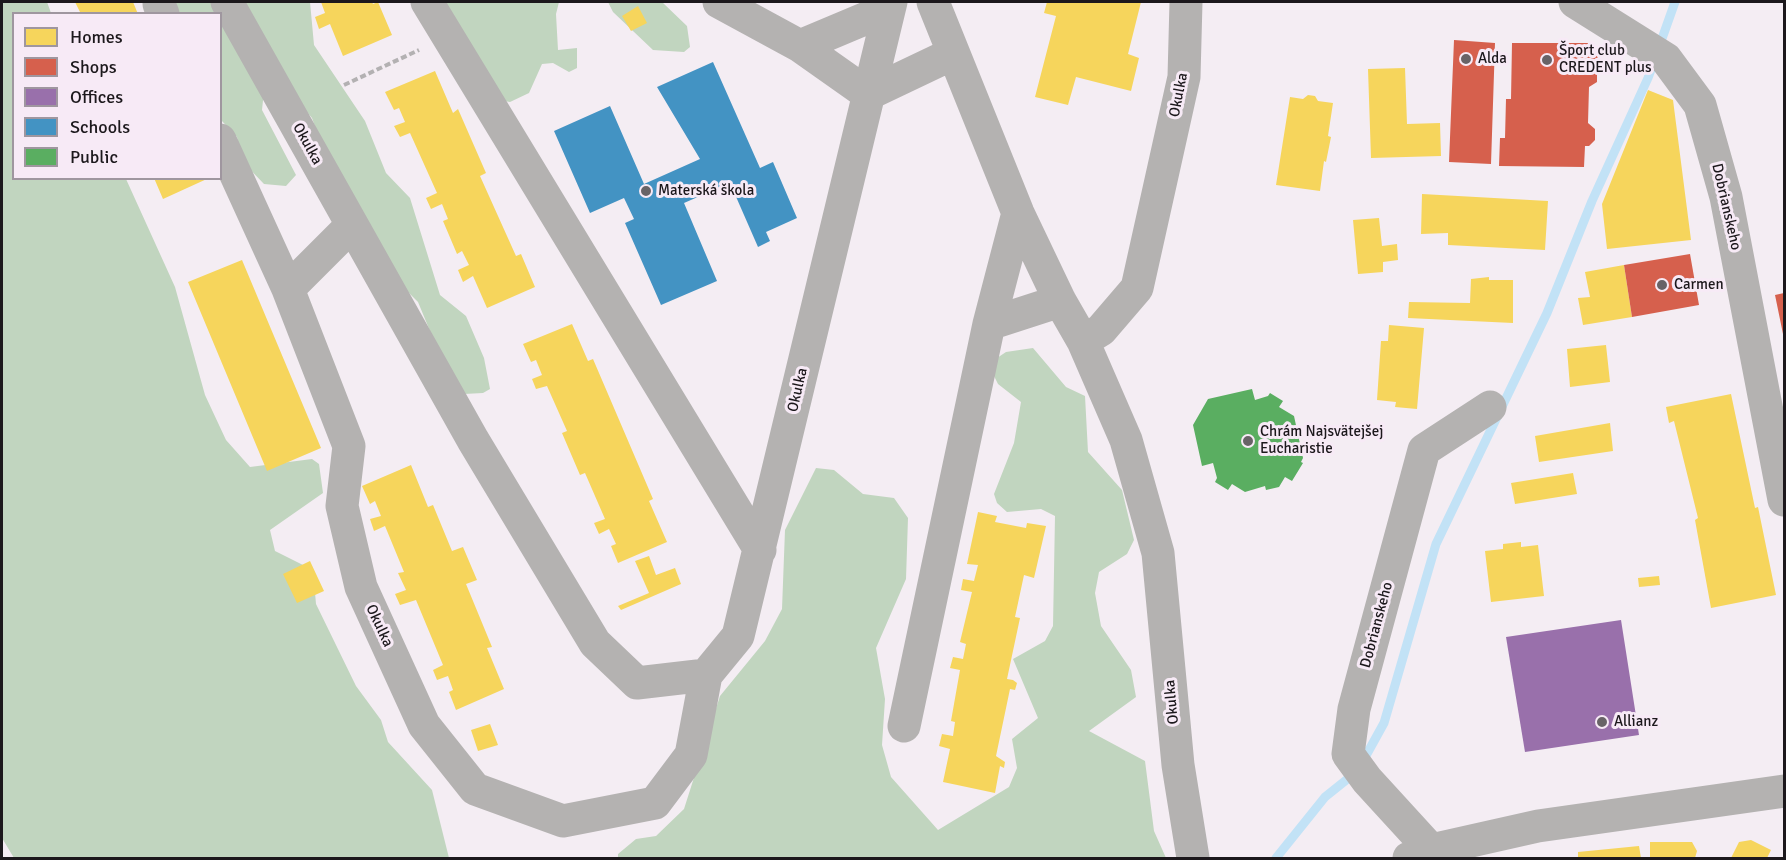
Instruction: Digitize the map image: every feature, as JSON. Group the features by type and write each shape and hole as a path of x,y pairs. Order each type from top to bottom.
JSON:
{"street":[{"name":"Okulka","path":"228,2 473,440 595,643 637,683 706,675"},
{"path":"427,2 760,550"},
{"path":"719,2 800,46 868,94 952,54"},
{"name":"Okulka","path":"933,2 952,54 1018,213 1060,301 1083,341 1126,440 1158,553 1178,765 1193,858"},
{"name":"Okulka","path":"1083,341 1101,330 1137,288 1184,77 1186,2"},
{"name":"Dobrianskeho","path":"1575,2 1666,59 1700,105 1726,197 1782,486"},
{"name":"Okulka","path":"800,46 890,5"},
{"name":"Okulka","path":"222,144 288,290 349,446 342,506 361,587 424,725 475,789 563,822 656,803 691,755 706,675 738,636 890,5"},
{"path":"904,726 990,324 1018,213"},
{"path":"288,290 352,225"},
{"path":"990,324 1060,301"},
{"name":"Dobrianskeho","path":"1490,407 1424,450 1353,709 1348,754 1419,854 1538,826 1785,791"}],"path":[{"path":"344,86 449,38"}],"green space":[{"path":"2,2 47,2 51,12 12,12 12,180 126,180 175,287 205,395 226,440 250,467 312,459 319,464 323,493 270,530 275,551 313,570 316,604 356,686 381,720 388,742 432,790 449,858 14,858 2,838"},
{"path":"167,2 310,2 314,45 365,121 386,173 410,198 440,295 466,316 484,358 490,389 483,393 464,394 449,377 418,302 402,286 339,194 312,118 284,85 265,81 262,110 296,175 286,186 264,184 241,160 237,137 222,121 222,12 176,12"},
{"path":"436,2 559,2 556,14 558,50 577,48 577,68 569,72 553,63 542,64 529,93 510,102 476,96"},
{"path":"608,2 662,2 687,26 690,47 684,52 653,50 613,12"},
{"path":"1033,348 1066,387 1085,396 1088,452 1122,490 1134,540 1127,554 1099,572 1095,593 1101,626 1131,670 1136,697 1089,731 1145,761 1154,831 1166,858 618,858 618,854 636,839 656,836 684,809 720,696 765,641 782,609 785,530 816,468 834,470 863,494 894,498 908,518 906,579 876,648 885,699 882,745 891,777 938,830 1009,787 1017,768 1012,739 1038,718 1013,659 1045,641 1053,626 1055,516 1041,509 1007,512 997,503 994,494 1014,443 1021,402 998,384 988,364 1006,352"}],"building: Homes":[{"path":"75,2 133,2 137,12 80,12"},
{"path":"321,2 372,2 373,4 378,2 392,35 343,56 330,24 319,29 315,17 325,13"},
{"path":"1047,2 1141,2 1128,54 1139,58 1131,91 1076,77 1068,105 1035,97 1056,16 1044,13"},
{"path":"638,6 647,23 631,31 622,16"},
{"path":"1405,68 1407,124 1440,123 1441,156 1371,158 1368,69"},
{"path":"435,71 453,113 458,109 486,173 480,176 516,256 521,254 535,287 487,308 473,276 463,282 458,270 469,265 462,251 457,254 443,221 448,219 442,204 431,209 426,198 437,193 410,133 400,137 394,126 405,122 399,108 394,110 385,92"},
{"path":"1648,90 1673,100 1691,240 1607,249 1602,204"},
{"path":"1308,95 1315,96 1318,101 1333,103 1328,136 1331,137 1326,162 1324,161 1320,191 1276,185 1290,97 1303,99"},
{"path":"155,180 205,180 163,199"},
{"path":"1422,194 1548,201 1545,250 1448,245 1448,233 1421,234"},
{"path":"1379,218 1382,246 1397,244 1398,260 1383,262 1383,272 1358,274 1353,220"},
{"path":"242,260 321,448 267,471 188,282"},
{"path":"1624,265 1632,317 1583,325 1578,298 1590,297 1585,272"},
{"path":"1489,277 1489,280 1513,280 1513,323 1408,318 1409,302 1470,303 1471,279"},
{"path":"572,324 588,361 593,359 653,499 649,501 667,542 618,563 611,546 616,544 609,529 599,534 594,523 605,519 585,473 580,475 562,433 567,431 547,386 536,389 532,379 542,375 536,360 531,362 523,344"},
{"path":"1389,325 1424,328 1417,409 1395,407 1396,402 1377,400 1381,341 1388,341"},
{"path":"1606,345 1610,382 1570,387 1567,349"},
{"path":"1731,394 1776,595 1711,608 1695,520 1698,518 1674,421 1669,423 1666,407"},
{"path":"1610,423 1613,451 1539,462 1535,436"},
{"path":"411,465 428,507 433,505 452,551 463,547 477,580 466,584 492,647 487,648 504,689 456,710 449,692 453,690 448,676 437,680 433,670 443,665 416,600 400,605 395,594 406,590 398,573 404,572 385,526 374,531 370,519 381,516 375,501 370,504 362,486"},
{"path":"1573,473 1577,494 1515,504 1511,483"},
{"path":"978,512 997,516 995,522 1026,528 1027,523 1046,526 1034,578 1024,575 1015,617 1020,618 1007,679 1017,683 1015,690 1010,689 996,756 1005,762 1004,768 1000,766 995,793 943,782 950,749 939,746 942,734 953,736 955,722 951,721 960,670 950,668 953,657 963,659 966,644 960,642 972,592 961,590 963,579 974,581 978,565 967,564"},
{"path":"1521,542 1521,547 1538,545 1544,596 1491,602 1485,551 1503,549 1503,544"},
{"path":"649,556 656,575 675,568 681,584 621,610 618,606 649,593 635,561"},
{"path":"310,561 324,591 297,603 283,574"},
{"path":"1659,576 1660,585 1639,587 1638,578"},
{"path":"490,724 498,745 478,751 471,730"},
{"path":"1751,840 1771,850 1767,858 1731,858 1739,842"},
{"path":"1650,842 1692,842 1697,851 1695,858 1650,858"},
{"path":"1639,846 1641,858 1578,858 1578,852"}],"building: Shops":[{"path":"1454,40 1495,43 1491,164 1449,162"},
{"path":"1512,43 1588,43 1587,49 1598,57 1591,64 1597,70 1597,82 1589,87 1588,123 1595,129 1595,140 1589,146 1585,146 1584,167 1499,166 1500,138 1505,138 1506,99 1511,99"},
{"name":"Carmen","path":"1690,254 1699,305 1632,317 1624,265"},
{"path":"1784,293 1784,334 1783,334 1775,295"}],"building: Offices":[{"path":"1621,620 1639,735 1525,752 1506,637"}],"building: Schools":[{"name":"Materská škola","path":"713,62 760,168 773,162 797,218 766,232 770,241 758,247 730,183 684,203 717,281 661,305 625,223 634,219 624,198 590,213 554,131 610,106 644,184 700,159 657,87"}],"building: Public":[{"name":"Chrám Najsvätejšej Eucharistie","path":"1252,389 1255,400 1268,396 1270,393 1283,401 1279,407 1294,416 1303,463 1292,481 1285,477 1279,487 1266,490 1265,486 1245,492 1232,484 1228,490 1215,482 1217,478 1213,463 1202,466 1193,425 1208,399"}],"waterway":[{"path":"1363,761 1384,723 1436,544 1547,313 1592,201 1648,78 1675,2"},
{"path":"1276,858 1325,797 1355,773"}],"place":[{"name":"Alda","path":"1466,59"},
{"name":"Šport club CREDENT plus","path":"1547,60"},
{"name":"Materská škola","path":"646,191"},
{"name":"Carmen","path":"1662,285"},
{"name":"Chrám Najsvätejšej Eucharistie","path":"1248,441"},
{"name":"Allianz","path":"1602,722"}]}
